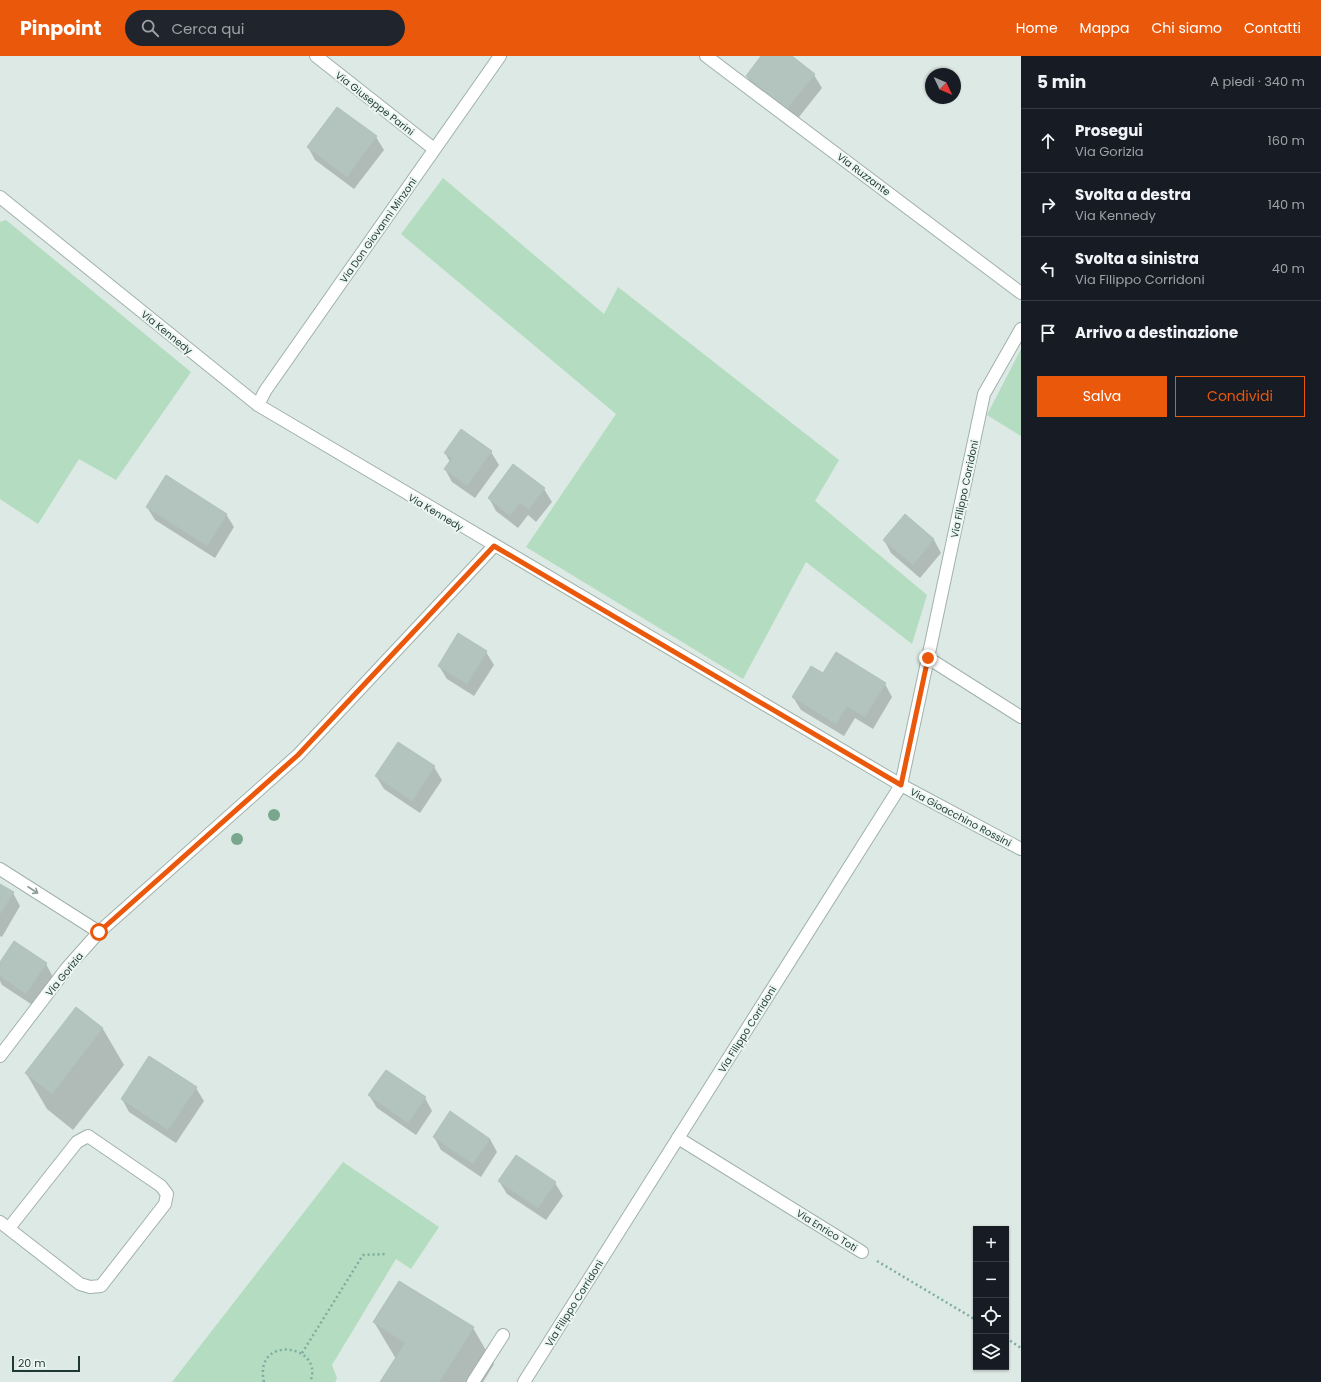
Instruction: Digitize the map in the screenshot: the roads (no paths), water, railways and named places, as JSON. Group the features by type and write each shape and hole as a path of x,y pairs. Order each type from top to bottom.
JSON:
{"street":[{"name":"Via Giuseppe Parini","path":"316,56 434,149"},
{"name":"Via Don Giovanni Minzoni","path":"258,405 265,391 500,56"},
{"name":"Via Ruzzante","path":"706,56 1021,293"},
{"name":"Via Kennedy","path":"0,197 258,405 494,546 901,785"},
{"name":"Via Filippo Corridoni","path":"524,1382 901,785 984,394 1021,329"},
{"name":"Via Gorizia","path":"0,1056 68,968 99,932 298,755 494,546"},
{"path":"928,658 1021,717"},
{"name":"Via Gioacchino Rossini","path":"901,785 1021,849"},
{"path":"0,869 99,932"},
{"path":"88,1136 161,1186 167,1194 165,1204 101,1286 90,1287 80,1284 4,1225 77,1142 88,1136"},
{"name":"Via Enrico Toti","path":"678,1138 862,1252"},
{"path":"473,1382 503,1335"}]}
